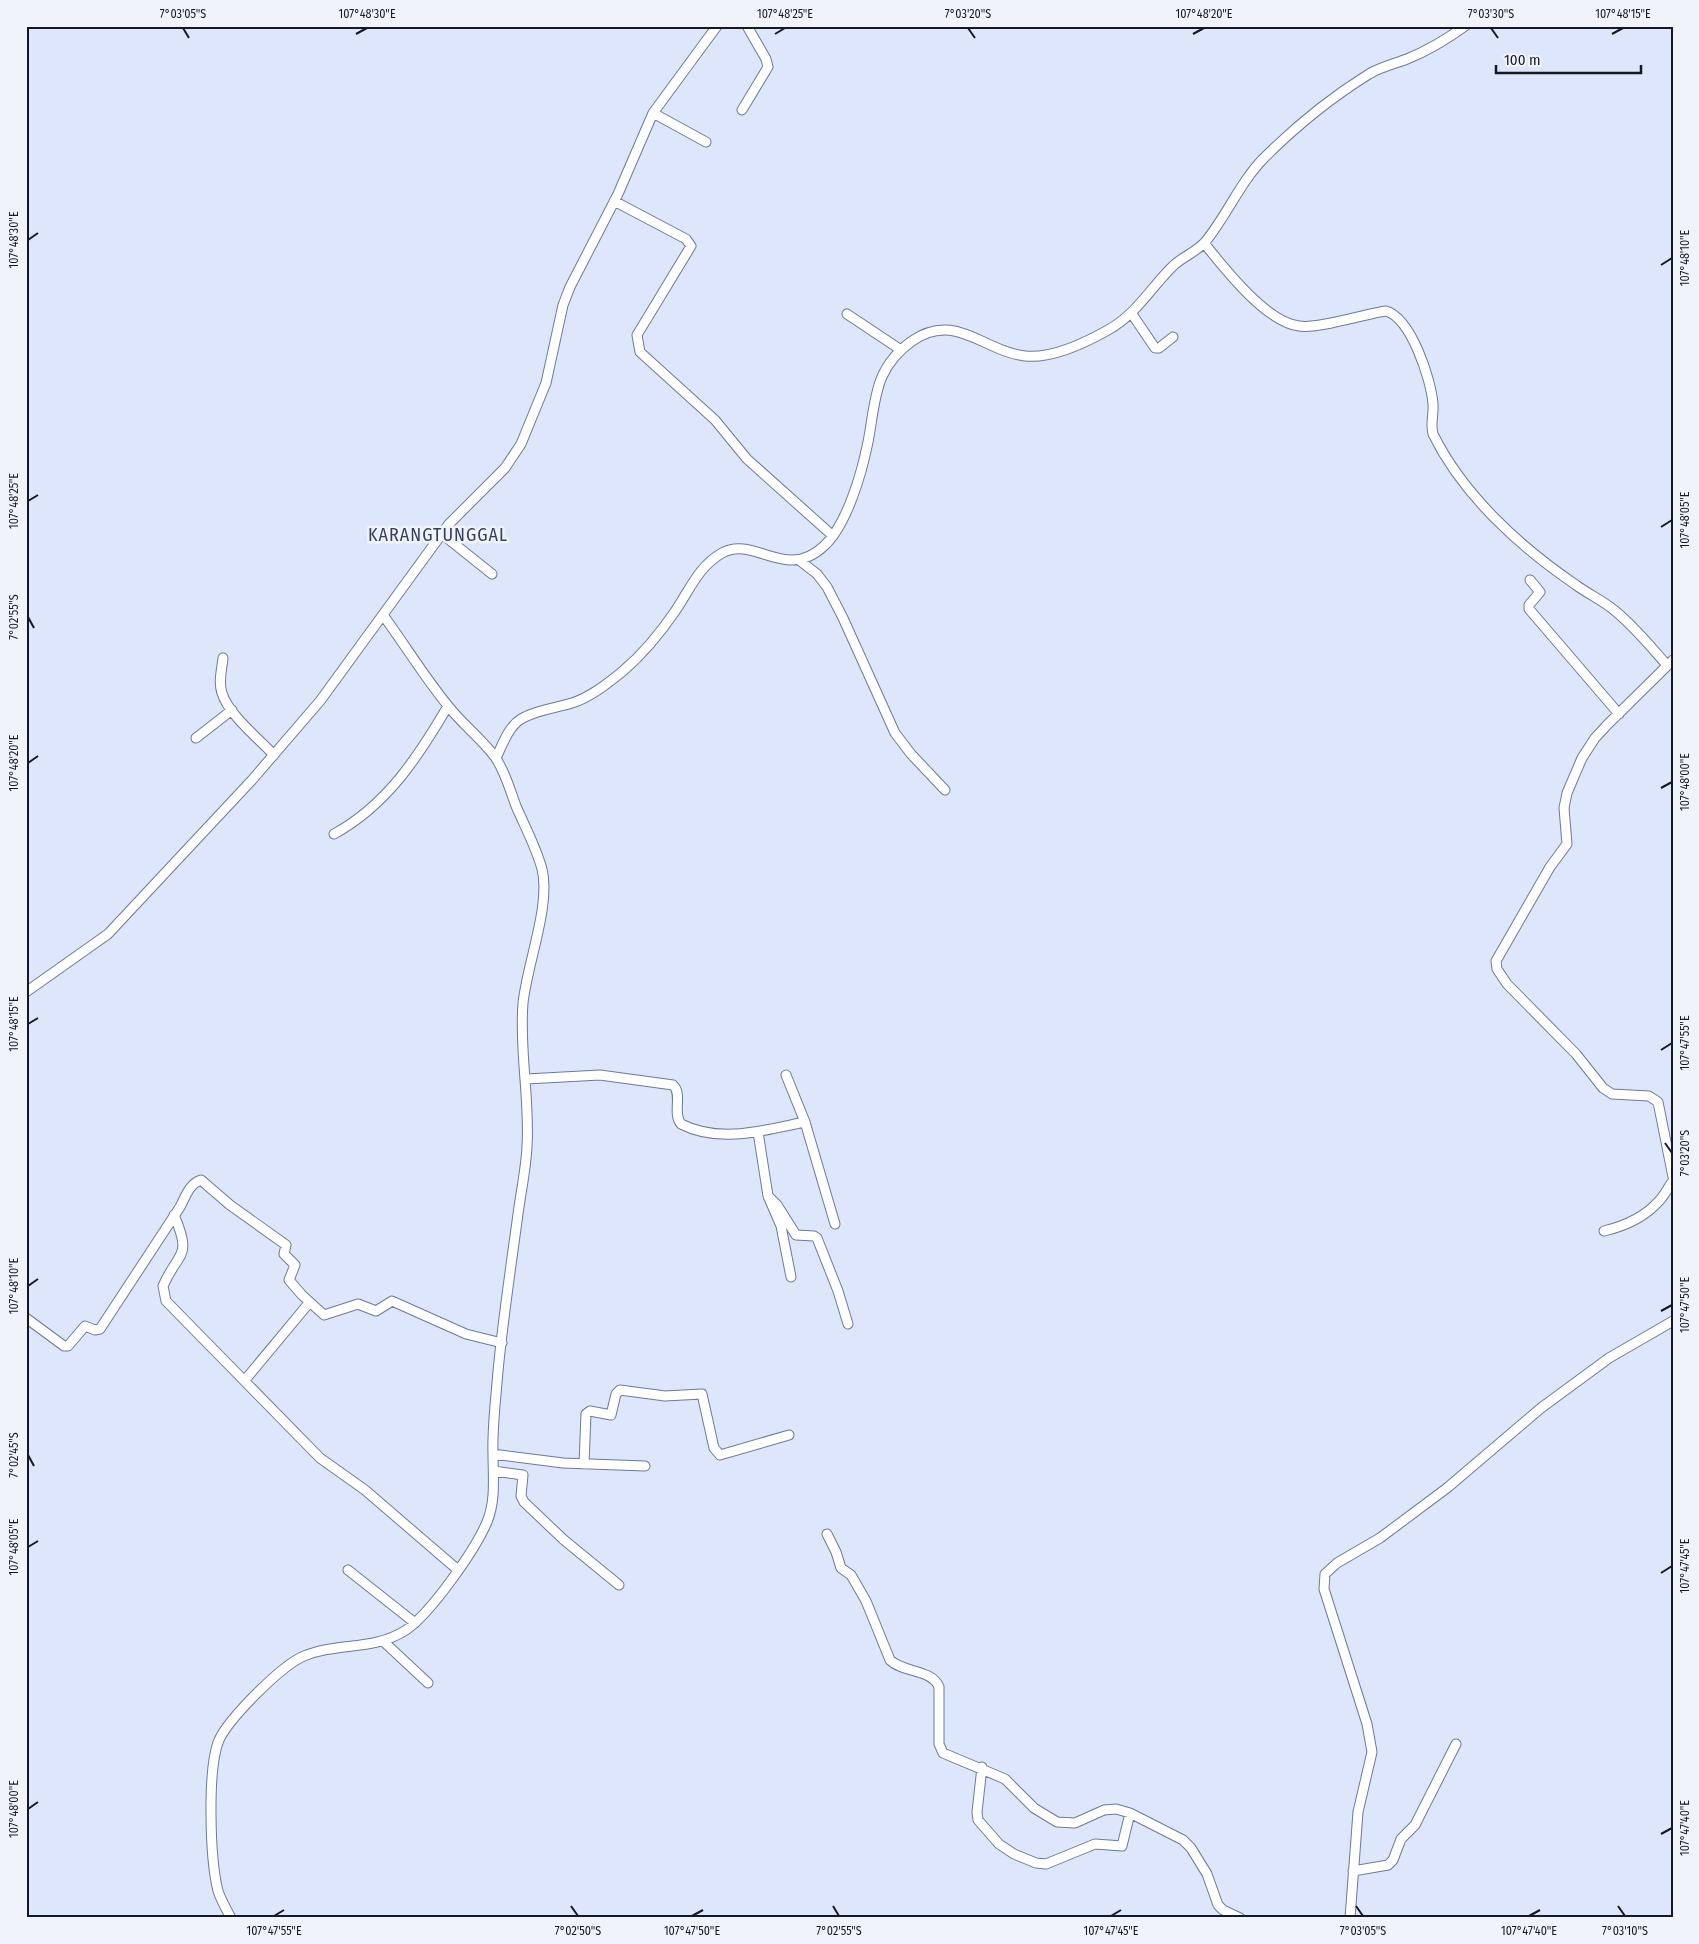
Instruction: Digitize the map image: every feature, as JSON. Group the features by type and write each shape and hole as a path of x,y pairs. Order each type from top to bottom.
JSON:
{"street":[{"path":"26,992 108,934 274,755 320,701 442,534 505,468 521,444 546,383 563,305 614,201 653,112 717,26"},
{"path":"742,110 768,67 766,59 747,26"},
{"path":"496,758 511,730 520,719 585,697 624,670 642,653 675,611 696,577 718,556 729,550 745,550 785,560 799,560 816,553 833,536 861,471 876,390 881,376 901,350 928,332 941,329 967,334 1022,356 1045,355 1077,345 1107,331 1132,314 1171,268 1183,257 1204,243 1261,161 1299,126 1370,73 1407,59 1465,26"},
{"path":"653,112 706,142"},
{"path":"614,201 686,239 692,247 637,335 640,352 688,398 710,415 747,459 833,536"},
{"path":"1204,243 1232,277 1259,305 1292,325 1310,326 1386,311 1401,319 1412,337 1428,382 1433,405 1431,422 1433,434 1473,494 1537,555 1576,585 1613,609 1670,662 1595,738 1576,768 1567,792 1564,808 1567,844 1550,867 1499,954 1497,969 1507,984 1576,1054 1603,1088 1612,1094 1647,1095 1656,1100 1660,1108 1673,1177"},
{"path":"847,314 901,350"},
{"path":"1132,314 1155,348 1159,348 1173,337"},
{"path":"442,534 492,574"},
{"path":"799,560 818,574 827,587 844,618 895,733 911,754 945,790"},
{"path":"1530,580 1540,592 1528,605 1529,609 1619,714"},
{"path":"231,1918 218,1891 214,1855 212,1798 216,1750 220,1739 233,1718 283,1669 296,1660 315,1652 383,1641 414,1623 458,1570 487,1522 493,1499 493,1454 502,1342 527,1150 528,1101 522,1024 526,979 541,913 544,883 539,859 496,758 448,706 384,614"},
{"path":"224,658 220,679 222,692 232,710 274,755"},
{"path":"334,834 367,813 400,780 427,742 448,706"},
{"path":"196,738 232,710"},
{"path":"526,1079 600,1075 673,1085 677,1090 677,1116 681,1124 719,1135 758,1132 805,1122"},
{"path":"786,1075 805,1122 834,1224"},
{"path":"758,1132 768,1196 781,1226 791,1277"},
{"path":"26,1318 64,1346 70,1344 85,1326 95,1330 100,1329 191,1186 199,1180 204,1181 230,1205 287,1245 284,1254 296,1265 289,1280 309,1303 326,1316 356,1304 376,1311 392,1301 466,1334 502,1342"},
{"path":"1604,1231 1625,1226 1639,1217 1659,1201 1673,1181"},
{"path":"768,1196 777,1205 796,1235 814,1236 818,1240 838,1291 848,1324"},
{"path":"174,1215 182,1236 182,1252 162,1286 165,1298 215,1352 245,1380 265,1404 300,1436 320,1458 365,1490 458,1570"},
{"path":"245,1380 309,1303"},
{"path":"1350,1918 1358,1812 1370,1764 1371,1741 1324,1589 1325,1574 1336,1563 1380,1538 1446,1488 1534,1414 1609,1358 1673,1321"},
{"path":"584,1464 586,1414 590,1411 611,1415 616,1392 620,1390 665,1396 701,1394 705,1400 714,1448 720,1455 789,1435"},
{"path":"493,1454 584,1464 645,1466"},
{"path":"494,1471 523,1475 522,1500 564,1540 619,1585"},
{"path":"827,1534 841,1568 851,1575 866,1602 890,1660 897,1666 932,1677 936,1682 939,1688 939,1744 943,1753 982,1767 1005,1779 1034,1808 1057,1822 1080,1822 1104,1810 1116,1809 1130,1813 1188,1843 1206,1874 1218,1905 1223,1910 1240,1918"},
{"path":"348,1570 414,1623"},
{"path":"383,1641 428,1683"},
{"path":"1353,1871 1391,1863 1400,1841 1415,1825 1456,1744"},
{"path":"982,1767 977,1812 980,1824 1005,1849 1036,1863 1049,1864 1095,1844 1122,1846 1130,1813"}],"district":[{"name":"KARANGTUNGGAL","path":"438,535"}]}
